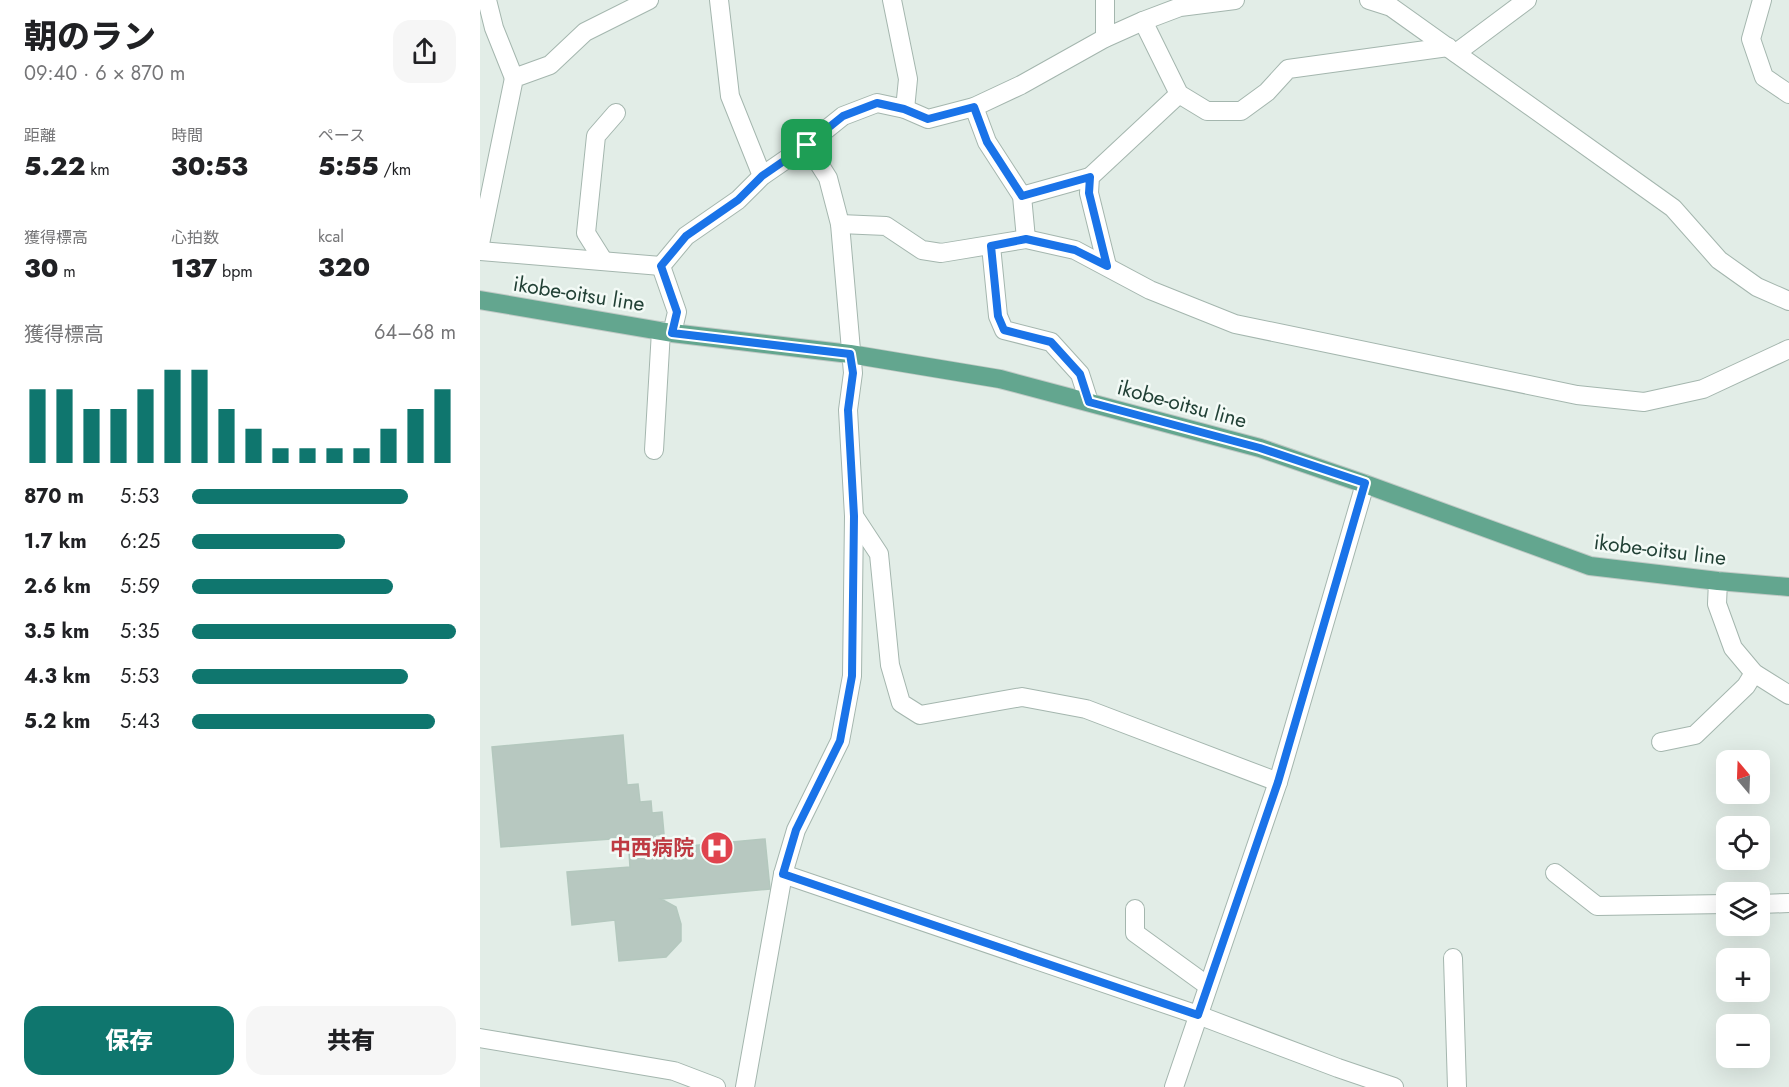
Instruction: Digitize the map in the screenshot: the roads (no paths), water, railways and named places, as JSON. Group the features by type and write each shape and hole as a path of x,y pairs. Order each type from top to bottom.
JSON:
{"main road":[{"name":"ikobe-oitsu line","path":"480,300 667,332 850,354 1000,379 1260,448 1365,483 1590,566 1789,587"}],"street":[{"path":"480,244 514,78 494,28 487,0"},
{"path":"514,78 550,65 585,32 649,0"},
{"path":"719,0 730,96 762,176"},
{"path":"892,0 908,79 904,109"},
{"path":"1105,0 1105,39"},
{"path":"661,266 686,236 738,200 762,176 807,145 843,116 877,103 904,109 928,119 974,107 1143,21 1180,7 1235,0"},
{"path":"1369,0 1391,7 1673,208 1719,260 1757,287 1789,301"},
{"path":"1143,21 1179,94 1207,111 1241,111 1267,92 1288,69 1452,50 1527,0"},
{"path":"1762,0 1751,39 1764,77 1789,94"},
{"path":"1022,196 1090,177 1179,94"},
{"path":"974,107 987,142 1022,196 1026,239"},
{"path":"603,260 586,232 596,136 616,113"},
{"path":"745,1087 783,874 796,830 840,741 852,676 854,516 848,410 853,373 840,224 828,178 807,145"},
{"path":"1090,177 1089,193 1107,266"},
{"path":"840,224 886,226 922,250 941,253 1026,239 1075,250 1150,290 1235,324 1577,395 1644,402 1664,398 1703,389 1789,349"},
{"path":"991,246 998,316 1004,330 1051,342 1080,374 1089,402"},
{"path":"480,251 661,266"},
{"path":"654,450 667,332 677,312 661,266"},
{"path":"1174,1087 1278,782 1365,483"},
{"path":"854,516 879,554 891,664 901,703 920,715 1022,697 1086,709 1278,782"},
{"path":"1718,581 1717,604 1733,648 1754,674 1789,695"},
{"path":"1661,742 1695,735 1746,686 1754,674"},
{"path":"1555,873 1597,906 1716,904"},
{"path":"783,874 1198,1015 1394,1087"},
{"path":"1770,904 1789,903"},
{"path":"1135,909 1135,933 1208,986"},
{"path":"1453,958 1457,1087"},
{"path":"480,1038 674,1071 716,1087"}],"place":[{"name":"中西病院","path":"717,848"}]}
